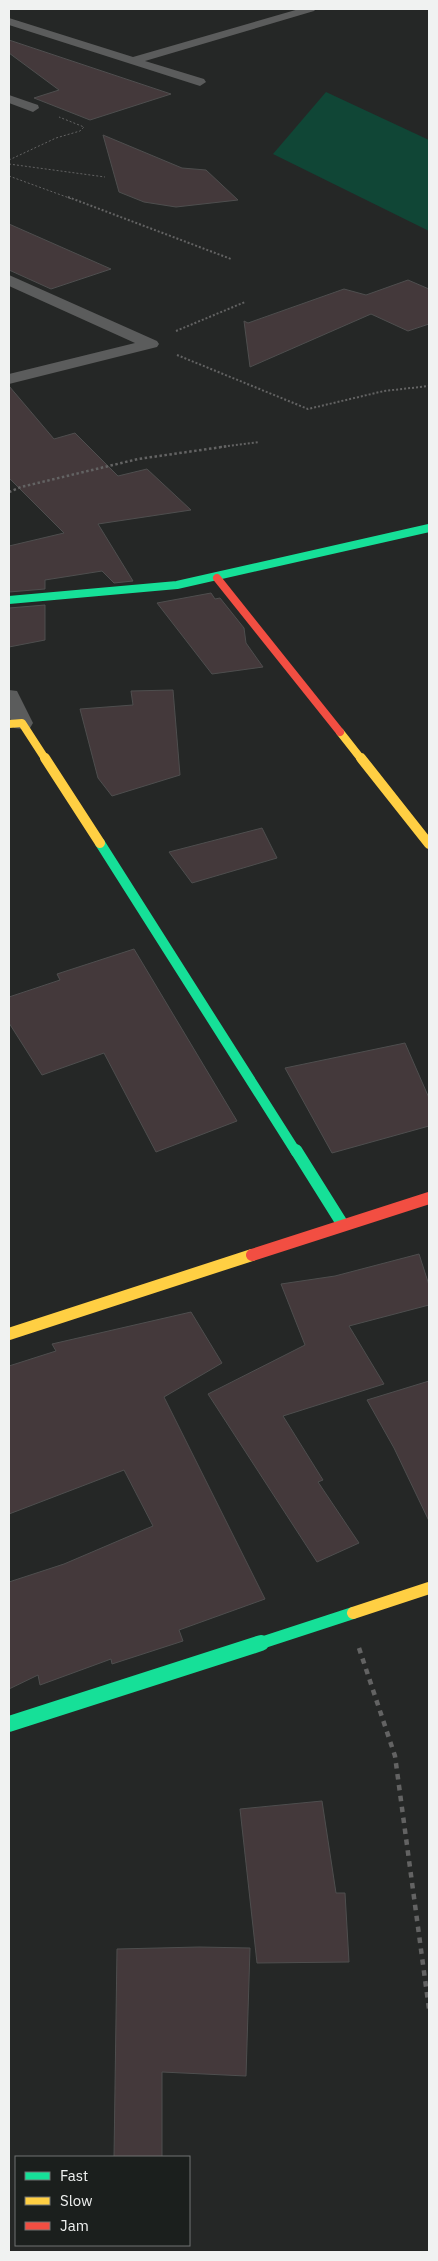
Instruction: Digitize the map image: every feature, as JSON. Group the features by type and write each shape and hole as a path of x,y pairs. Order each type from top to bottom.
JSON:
{"street":[{"path":"134,60 310,9"},
{"path":"9,21 200,82"},
{"path":"9,99 33,108"},
{"path":"9,280 151,344"},
{"path":"9,379 151,344"},
{"path":"9,600 177,586 429,528"},
{"path":"217,578 429,844"},
{"path":"9,696 15,724 108,854 343,1225"},
{"path":"9,1334 429,1198"},
{"path":"9,1724 429,1588"}],"path":[{"path":"9,160 56,138 84,128 33,108"},
{"path":"9,164 105,176"},
{"path":"9,176 231,259"},
{"path":"151,344 180,329 246,302"},
{"path":"151,344 308,409 384,391 429,386"},
{"path":"9,492 21,487 138,459 259,442"},
{"path":"348,1614 395,1756 427,2006 429,2009"}],"green space":[{"path":"326,92 429,140 429,231 273,154"}],"building":[{"path":"9,40 171,94 90,120 34,98 59,90 9,53"},
{"path":"103,135 182,168 206,170 238,200 176,207 144,202 119,192"},
{"path":"9,224 111,269 51,289 9,270"},
{"path":"408,280 429,289 429,324 408,331 371,314 250,367 244,321 248,323 344,289 366,295"},
{"path":"9,386 54,439 75,433 118,476 147,469 191,510 98,524 133,581 114,583 102,571 45,580 45,589 9,592 9,546 64,533 9,478"},
{"path":"211,593 215,599 220,598 244,628 246,643 263,667 212,674 157,603"},
{"path":"45,605 45,640 9,647 9,608"},
{"path":"173,690 180,775 112,796 98,778 80,709 133,705 131,691"},
{"path":"262,828 277,858 192,883 169,852"},
{"path":"134,949 237,1121 156,1152 104,1053 42,1075 9,1023 9,997 60,980 57,974"},
{"path":"405,1043 429,1098 429,1126 332,1153 285,1068"},
{"path":"419,1254 429,1285 429,1305 349,1326 384,1384 283,1416 323,1480 318,1482 359,1543 317,1562 208,1394 305,1345 281,1284 335,1276"},
{"path":"191,1312 222,1363 164,1397 265,1599 179,1630 183,1641 112,1664 111,1659 40,1685 38,1675 9,1689 9,1582 64,1564 153,1526 124,1470 9,1514 9,1366 56,1351 52,1344"},
{"path":"429,1381 429,1521 394,1448 367,1400"},
{"path":"322,1801 336,1893 345,1893 349,1962 257,1963 240,1809"},
{"path":"250,1948 246,2076 162,2072 162,2156 114,2156 117,1949"}],"traffic: fast":[{"path":"9,600 177,585 429,528"},
{"path":"100,843 343,1225"},
{"path":"9,1724 353,1613"}],"traffic: slow":[{"path":"9,724 22,723 100,843"},
{"path":"340,732 429,844"},
{"path":"9,1334 252,1255"},
{"path":"353,1613 429,1588"}],"traffic: jam":[{"path":"217,578 340,732"},
{"path":"252,1255 429,1198"}]}
